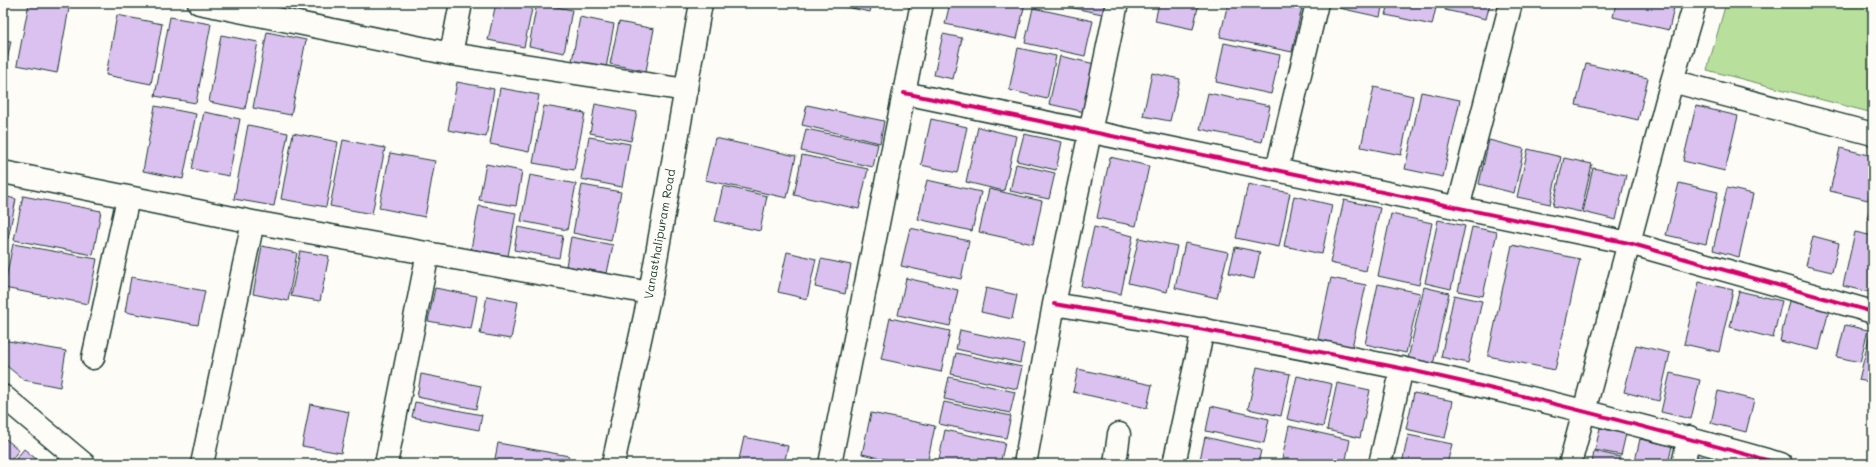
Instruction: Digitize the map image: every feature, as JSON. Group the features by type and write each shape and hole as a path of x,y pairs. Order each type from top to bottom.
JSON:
{"street":[{"path":"199,3 288,11 451,54 686,90"},
{"path":"451,54 461,3"},
{"name":"Vanasthalipuram Road","path":"613,464 650,293 701,3"},
{"path":"830,464 922,3"},
{"path":"1025,464 1054,304 1117,3"},
{"path":"1277,170 1317,3"},
{"path":"1458,208 1511,3"},
{"path":"1570,464 1672,81 1696,3"},
{"path":"1672,81 1873,134"},
{"path":"904,93 1629,243 1873,312"},
{"path":"3,172 253,222 650,293"},
{"path":"93,358 128,198"},
{"path":"202,464 253,222"},
{"path":"386,464 428,253"},
{"path":"1054,304 1203,329 1402,368 1689,437 1779,464"},
{"path":"1174,464 1203,329"},
{"path":"1380,464 1402,368"},
{"path":"3,396 84,464"},
{"path":"1115,464 1119,434"},
{"path":"1683,464 1689,437"}],"green space":[{"path":"1726,3 1873,3 1873,113 1707,70"}],"building":[{"path":"29,3 70,3 57,73 17,65"},
{"path":"496,3 533,4 524,47 488,40"},
{"path":"537,3 572,10 564,53 529,46"},
{"path":"832,3 872,3 870,12"},
{"path":"950,3 1025,3 1017,39 945,24"},
{"path":"1050,3 1105,3 1102,14"},
{"path":"1159,3 1199,3 1193,29 1155,21"},
{"path":"1228,3 1283,3 1302,7 1292,52 1220,37"},
{"path":"1340,3 1383,3 1380,17 1339,8"},
{"path":"1389,3 1437,3 1432,25 1386,15"},
{"path":"1447,3 1490,3 1486,19 1445,10"},
{"path":"1616,3 1675,3 1669,30 1613,17"},
{"path":"1033,8 1093,21 1085,56 1025,43"},
{"path":"117,15 162,24 151,84 106,75"},
{"path":"170,17 211,24 196,103 155,96"},
{"path":"580,17 614,24 606,68 572,61"},
{"path":"619,22 654,29 646,71 610,64"},
{"path":"267,32 306,40 291,115 253,108"},
{"path":"943,34 962,38 953,79 934,75"},
{"path":"221,35 258,42 245,109 209,102"},
{"path":"3,40 11,41 6,65 3,64"},
{"path":"1224,43 1280,55 1271,94 1216,82"},
{"path":"1018,48 1056,56 1047,99 1009,90"},
{"path":"1060,56 1095,64 1085,112 1049,104"},
{"path":"1586,64 1648,78 1638,120 1576,105"},
{"path":"1152,73 1180,79 1170,121 1143,116"},
{"path":"457,82 494,89 486,137 448,130"},
{"path":"1374,87 1413,96 1401,155 1361,147"},
{"path":"500,88 539,95 529,152 490,144"},
{"path":"1421,92 1460,100 1443,177 1405,169"},
{"path":"1208,93 1270,106 1262,142 1200,129"},
{"path":"595,104 637,112 631,141 590,133"},
{"path":"807,105 884,121 880,143 802,125"},
{"path":"155,106 196,114 183,179 143,171"},
{"path":"544,106 585,113 574,170 533,163"},
{"path":"1696,106 1738,116 1725,171 1683,161"},
{"path":"204,112 240,119 229,176 192,169"},
{"path":"931,119 967,127 957,173 921,165"},
{"path":"248,125 288,133 274,206 234,199"},
{"path":"978,127 1016,136 1004,191 966,182"},
{"path":"806,129 878,144 873,167 801,151"},
{"path":"293,133 338,142 326,207 281,199"},
{"path":"1024,134 1062,142 1056,170 1017,161"},
{"path":"589,137 630,144 622,187 581,179"},
{"path":"715,138 796,156 787,198 705,180"},
{"path":"343,140 385,148 372,214 330,206"},
{"path":"1489,140 1524,149 1514,193 1479,184"},
{"path":"1840,148 1873,156 1873,177 1868,200 1830,191"},
{"path":"1528,149 1561,157 1550,204 1517,197"},
{"path":"390,153 435,161 425,217 379,208"},
{"path":"802,155 868,169 859,209 794,195"},
{"path":"1110,157 1149,166 1136,226 1097,218"},
{"path":"1564,158 1592,164 1581,212 1553,206"},
{"path":"486,164 522,171 516,206 479,200"},
{"path":"1016,164 1055,173 1049,199 1010,191"},
{"path":"1593,168 1626,175 1616,220 1583,212"},
{"path":"530,175 576,184 567,230 521,221"},
{"path":"927,180 981,192 972,231 918,219"},
{"path":"1679,183 1718,192 1706,244 1666,235"},
{"path":"1248,184 1290,193 1279,247 1236,238"},
{"path":"582,185 621,192 611,241 573,233"},
{"path":"723,186 767,196 760,231 715,221"},
{"path":"1727,188 1753,194 1739,257 1713,250"},
{"path":"989,189 1042,201 1033,244 979,232"},
{"path":"1873,192 1873,221 1867,219"},
{"path":"3,196 16,199 8,239 3,238"},
{"path":"23,196 101,211 93,255 14,240"},
{"path":"1294,196 1332,205 1322,254 1284,246"},
{"path":"1344,200 1380,208 1366,271 1330,263"},
{"path":"479,206 516,213 508,256 471,249"},
{"path":"1391,214 1432,223 1419,285 1378,276"},
{"path":"1438,220 1465,226 1451,289 1425,283"},
{"path":"518,227 563,236 559,258 514,250"},
{"path":"1094,227 1133,236 1121,294 1081,286"},
{"path":"1472,227 1497,232 1483,296 1458,291"},
{"path":"910,228 969,241 961,279 901,266"},
{"path":"1855,232 1873,236 1873,293 1843,286"},
{"path":"1813,236 1839,243 1832,272 1806,266"},
{"path":"571,237 613,245 607,273 566,266"},
{"path":"1139,238 1177,246 1167,292 1128,283"},
{"path":"1185,243 1228,252 1217,298 1175,288"},
{"path":"13,244 97,259 88,304 4,288"},
{"path":"1512,245 1580,259 1555,370 1488,356"},
{"path":"262,246 297,253 288,301 253,294"},
{"path":"1235,247 1260,252 1254,279 1229,273"},
{"path":"300,251 329,256 320,301 291,296"},
{"path":"787,252 816,259 807,299 778,292"},
{"path":"821,259 851,265 845,294 815,287"},
{"path":"131,277 205,291 198,325 125,312"},
{"path":"906,278 958,290 950,326 898,315"},
{"path":"1331,278 1366,285 1352,347 1318,339"},
{"path":"1699,282 1733,290 1719,352 1684,344"},
{"path":"1378,284 1420,293 1406,353 1365,344"},
{"path":"1424,287 1449,293 1433,365 1408,359"},
{"path":"435,288 477,296 471,329 428,321"},
{"path":"986,288 1017,295 1012,319 981,312"},
{"path":"1739,291 1782,301 1773,338 1730,327"},
{"path":"1454,295 1482,301 1468,363 1441,357"},
{"path":"487,296 518,302 511,339 480,334"},
{"path":"1789,301 1829,310 1819,350 1780,341"},
{"path":"890,318 950,331 941,372 881,359"},
{"path":"1845,325 1868,330 1860,362 1837,357"},
{"path":"1871,329 1873,329 1873,383 1859,380"},
{"path":"960,330 1024,344 1020,363 956,349"},
{"path":"3,340 66,351 60,387 24,380 3,363"},
{"path":"1636,345 1670,353 1659,401 1624,392"},
{"path":"956,353 1022,367 1017,389 951,374"},
{"path":"1257,367 1290,374 1281,416 1248,409"},
{"path":"1078,369 1152,385 1147,408 1073,392"},
{"path":"1670,373 1700,380 1691,419 1661,412"},
{"path":"421,374 481,386 476,409 417,397"},
{"path":"1297,376 1332,384 1323,427 1287,419"},
{"path":"949,377 1015,392 1010,413 944,399"},
{"path":"1337,383 1370,390 1360,438 1327,430"},
{"path":"1718,391 1754,400 1746,432 1711,423"},
{"path":"1414,393 1453,401 1445,438 1406,429"},
{"path":"415,402 482,415 479,430 412,417"},
{"path":"944,402 1011,416 1006,438 939,424"},
{"path":"310,404 349,412 341,453 302,446"},
{"path":"1211,406 1269,419 1264,443 1206,431"},
{"path":"871,413 935,426 927,464 907,464 862,454"},
{"path":"1289,426 1350,440 1345,464 1281,464"},
{"path":"1600,428 1626,434 1621,455 1595,450"},
{"path":"945,430 1005,443 1000,464 938,464"},
{"path":"1408,435 1452,444 1447,464 1402,464"},
{"path":"744,437 788,446 784,464 738,464"},
{"path":"1205,437 1261,450 1258,464 1199,464"},
{"path":"6,439 19,450 8,464 3,464 3,444"},
{"path":"1640,439 1672,446 1668,464 1651,464 1635,461"},
{"path":"498,443 569,456 567,464 494,464"},
{"path":"24,449 41,463 12,464"},
{"path":"1594,451 1620,457 1619,464 1592,464"},
{"path":"1693,455 1719,460 1718,464 1691,464"}],"cycle path":[{"path":"904,93 1629,243 1873,312"},
{"path":"1054,304 1271,342 1448,378 1591,413 1781,464"}]}
